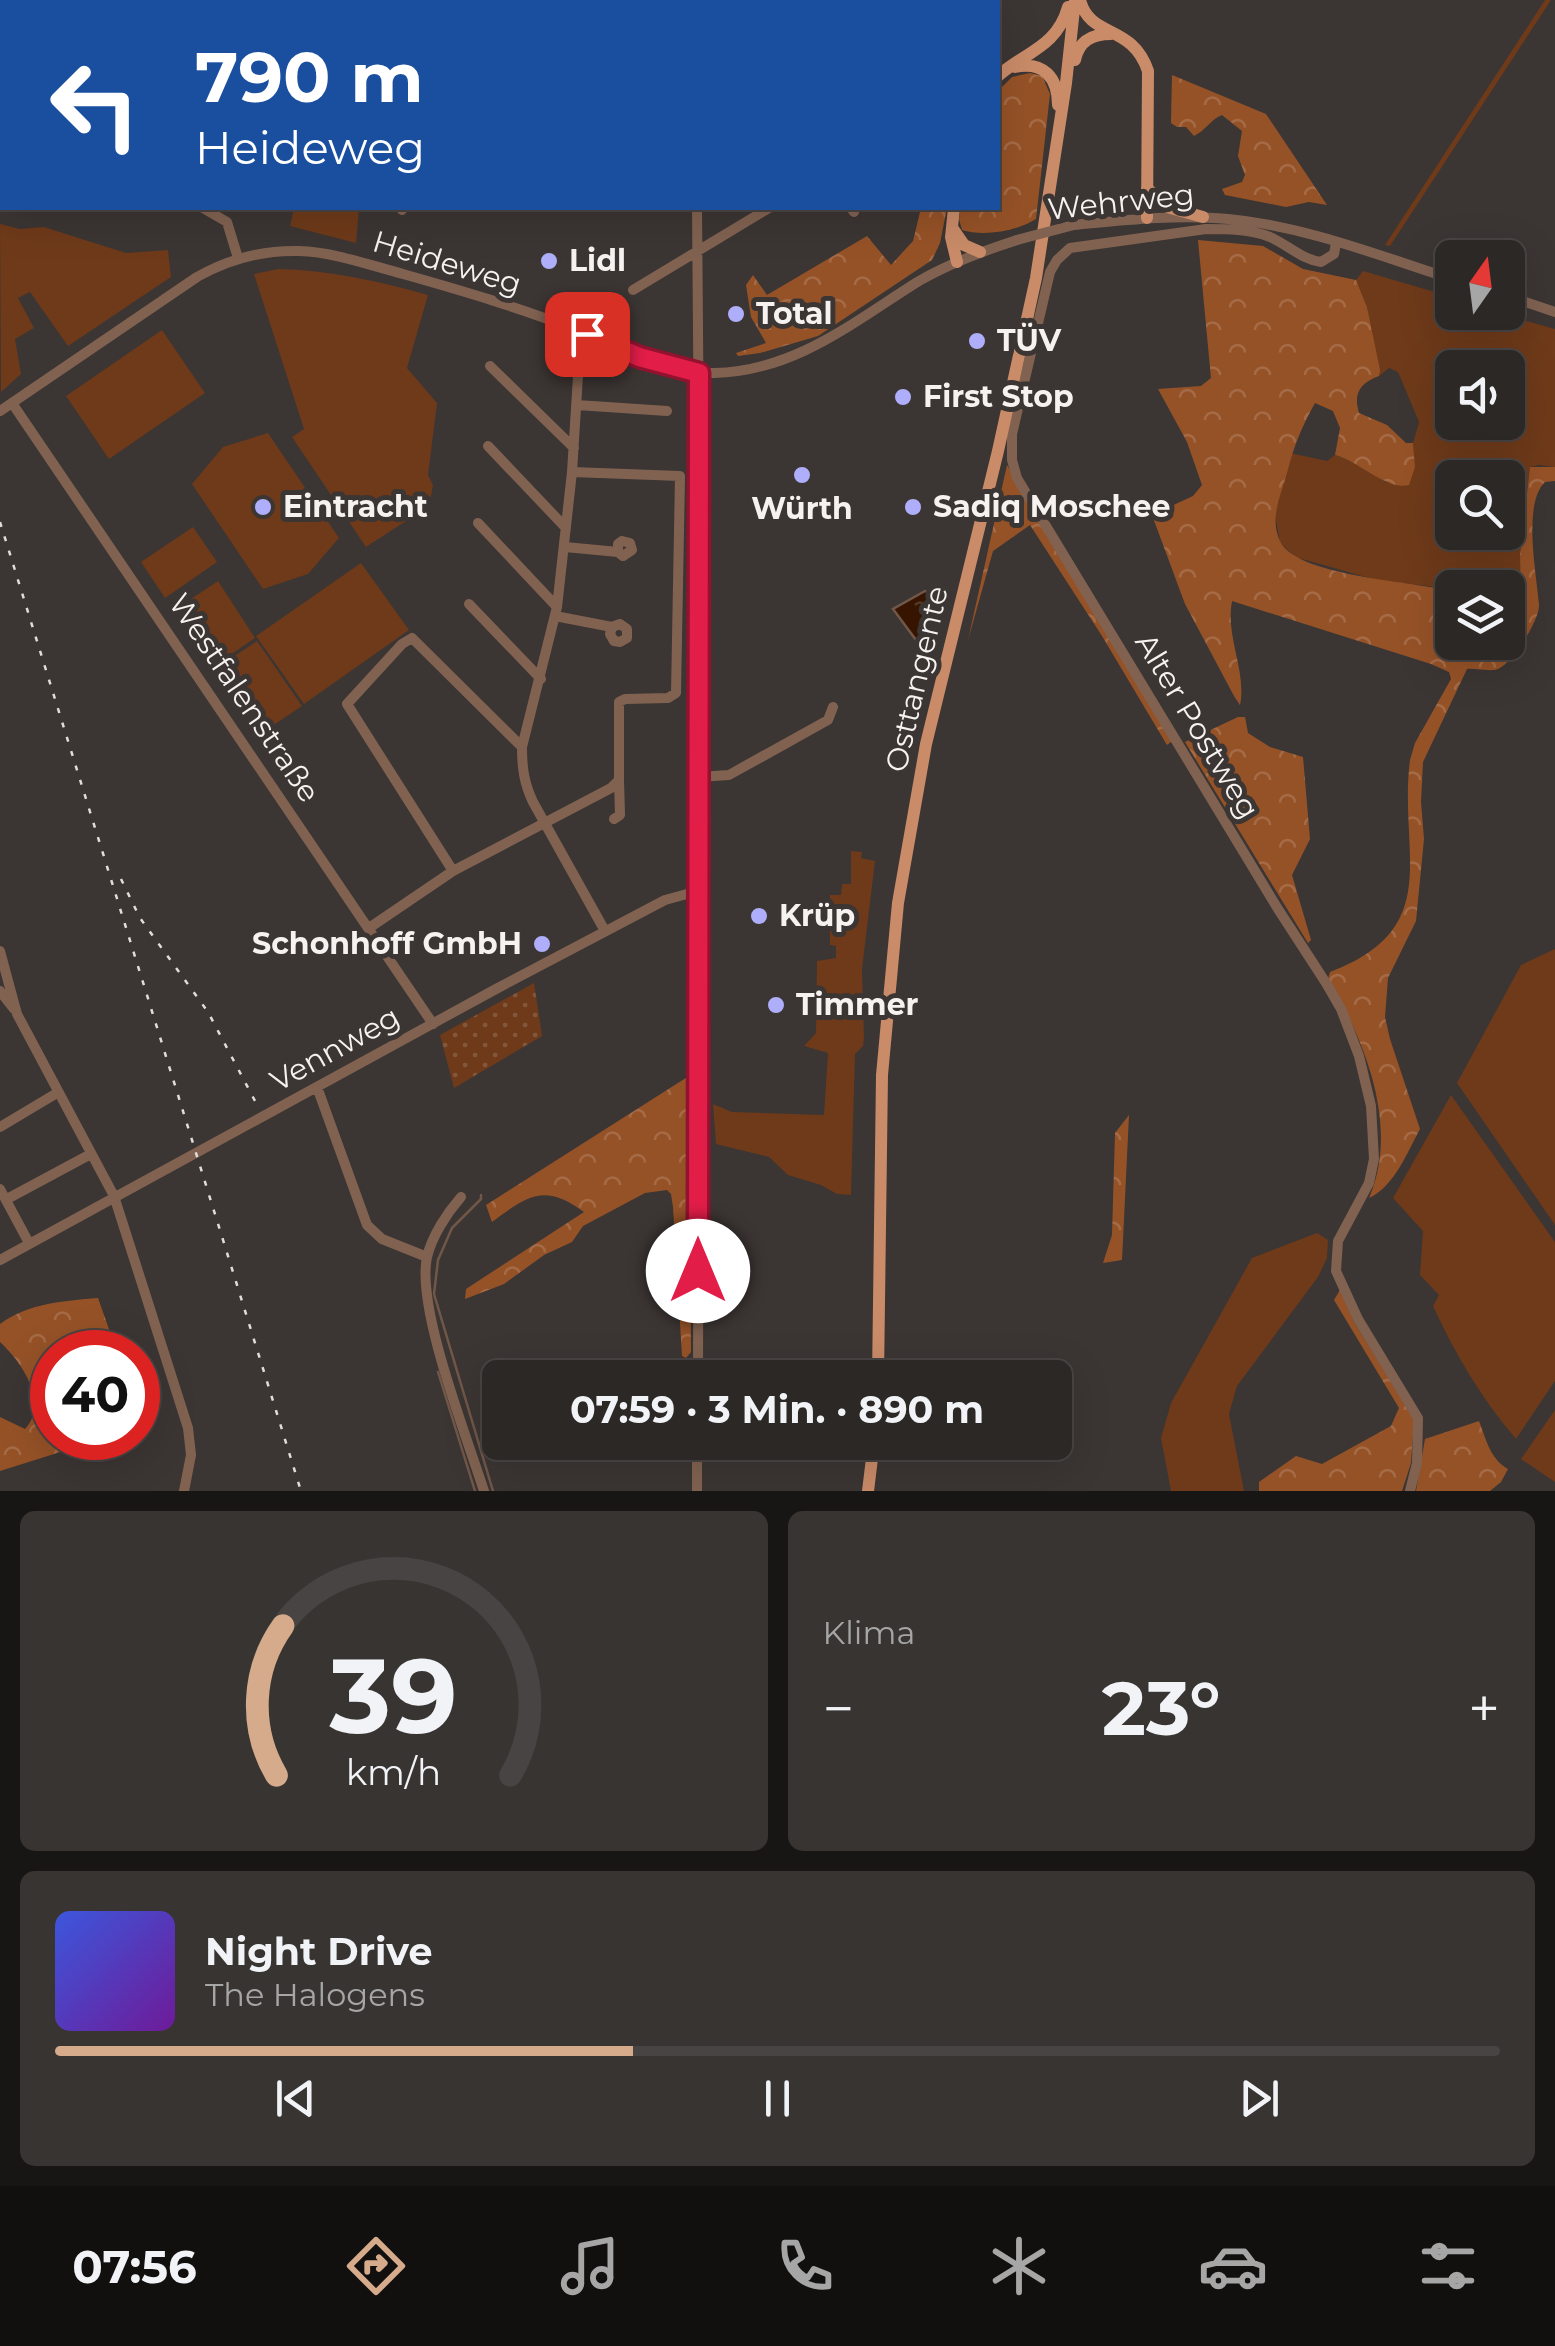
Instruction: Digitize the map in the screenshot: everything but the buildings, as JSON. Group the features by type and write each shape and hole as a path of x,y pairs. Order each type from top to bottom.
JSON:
{"main road":[{"path":"1002,72 1050,42 1075,0 1090,19 1138,50 1148,71 1147,218"},
{"name":"Osttangente","path":"878,1360 882,1074 898,903 926,744 1036,278 1075,0"},
{"path":"1063,106 1079,47 1095,35 1116,34"},
{"path":"1002,72 1034,66 1052,78 1058,92 1058,136"},
{"path":"1147,188 1167,207 1203,217"},
{"path":"953,210 950,223 957,262"},
{"path":"950,223 956,238 980,252"},
{"path":"868,1491 872,1460"}],"street":[{"path":"206,210 227,222 238,258"},
{"path":"697,210 698,1360"},
{"path":"634,290 766,210"},
{"name":"Wehrweg","path":"699,373 745,370 800,354 825,343 921,280 957,262 1017,240 1074,226 1203,217 1260,223 1435,274"},
{"name":"Alter Postweg","path":"1336,243 1334,254 1321,262 1305,258 1260,234 1227,229 1206,228 1070,248 1050,272 1011,446 1017,478 1268,894 1326,983 1359,1056 1371,1106 1374,1159 1369,1183 1338,1241 1336,1271 1358,1319 1418,1418 1417,1463 1410,1491"},
{"name":"Heideweg","path":"0,411 197,277 238,258 299,251 352,260 444,286 587,334 652,362 699,373"},
{"path":"1525,302 1555,312"},
{"path":"587,334 580,361 556,612 522,747 525,784 604,932"},
{"path":"490,366 574,448"},
{"name":"Westfalenstraße","path":"12,403 433,1024"},
{"path":"576,405 667,411"},
{"path":"488,446 566,528"},
{"path":"572,472 680,476 678,689 668,698 625,698 619,702 620,816 614,820"},
{"path":"478,523 556,612 612,628"},
{"path":"565,547 618,552"},
{"path":"470,604 541,679"},
{"path":"454,871 346,704 412,638 522,747"},
{"path":"698,777 729,775 828,720 833,708"},
{"path":"370,928 454,871 611,788 619,780"},
{"name":"Vennweg","path":"0,1260 604,932 665,900 698,892"},
{"path":"0,951 17,1014"},
{"path":"0,990 17,1014 114,1196 188,1428 192,1456 184,1491"},
{"path":"317,1088 367,1225 382,1240 427,1258"},
{"path":"0,1127 57,1093"},
{"path":"29,1243 4,1194 90,1155"},
{"path":"461,1197 448,1213 427,1258 429,1312 484,1491"},
{"path":"698,1460 698,1491"}],"shaded area":[{"path":"1545,0 1551,0 1390,246 1385,245"},
{"path":"294,210 359,210 356,243 290,226"},
{"path":"0,224 20,229 44,227 126,253 168,250 171,277 68,346 30,292 18,298 34,328 15,339 21,374 1,392"},
{"path":"278,269 354,277 428,295 407,368 437,403 428,475 433,485 429,506 366,547 292,437 304,429 254,274"},
{"path":"1363,271 1435,292 1435,330 1525,330 1525,320 1555,329 1555,467 1530,467 1525,511 1525,460 1435,460 1435,550 1521,550 1520,570 1435,570 1435,588 1380,581 1295,557 1280,542 1275,514 1290,453 1327,461 1335,455 1362,465 1387,483 1414,455 1419,422 1398,372 1389,368 1379,376 1367,307 1356,280"},
{"path":"162,330 205,393 109,459 66,396"},
{"name":"Eintracht","path":"268,433 339,538 308,574 263,589 192,484 223,447"},
{"path":"193,527 217,562 165,598 141,562"},
{"path":"361,563 409,630 304,704 256,636"},
{"path":"218,581 255,638 217,664 179,607"},
{"path":"257,641 302,706 263,732 218,667"},
{"path":"851,851 862,852 861,858 875,861 862,969 864,1038 863,1046 855,1054 851,1195 837,1194 788,1175 769,1157 716,1144 713,1104 732,1112 824,1115 828,1053 804,1046 816,1033 817,961 836,958 836,946 830,945 830,895 841,895 842,884 851,884"},
{"path":"1555,949 1555,1225 1457,1083 1521,965"},
{"path":"534,983 542,1036 454,1088 440,1035"},
{"path":"1451,1095 1555,1242 1555,1381 1516,1439 1480,1392 1450,1341 1433,1306 1439,1295 1420,1275 1423,1231 1393,1198"},
{"path":"1317,1233 1328,1240 1327,1258 1318,1277 1237,1386 1229,1414 1244,1491 1171,1491 1161,1438 1171,1403 1252,1258"},
{"path":"1555,1410 1555,1482 1521,1459"}],"green space":[{"path":"1030,73 1042,76 1050,94 1036,219 1000,232 962,230 961,210 1000,210 1000,89 1012,77"},
{"path":"1172,75 1266,114 1327,205 1309,202 1286,207 1225,195 1222,189 1242,182 1245,175 1238,156 1242,131 1222,115 1194,136 1186,127 1171,123"},
{"path":"921,210 947,210 932,260 818,336 760,353 736,353 766,343 751,317 746,285 753,275 767,295 867,236 891,265 913,241"},
{"path":"1198,240 1263,246 1303,269 1356,280 1367,307 1380,370 1379,376 1360,390 1359,413 1387,425 1406,443 1413,443 1415,467 1409,485 1400,486 1335,455 1340,428 1333,411 1315,403 1295,446 1277,507 1280,541 1290,553 1330,570 1435,588 1435,660 1509,660 1495,670 1467,669 1423,762 1424,839 1416,921 1388,978 1385,1017 1420,1129 1393,1177 1369,1198 1378,1171 1381,1143 1374,1085 1354,1029 1328,979 1330,972 1366,954 1390,933 1403,910 1409,884 1410,760 1415,743 1451,679 1449,672 1431,664 1232,601 1240,705 1185,604 1152,515 1193,496 1202,485 1187,442 1158,389 1201,386 1211,378"},
{"path":"1007,465 1172,741 1167,745 1030,525 993,551 968,640"},
{"path":"1530,467 1555,467 1555,481 1545,482 1534,506 1539,605 1525,638 1525,570 1520,570 1520,555 1521,550 1525,550"},
{"path":"1245,717 1248,733 1270,747 1303,757 1310,839 1292,875 1311,940 1308,943 1185,742"},
{"path":"689,1076 691,1352 686,1358 682,1356 673,1207 667,1190 645,1193 583,1226 572,1242 544,1255 504,1284 465,1299 466,1289 584,1212 558,1198 537,1196 492,1222 486,1205"},
{"path":"1129,1115 1122,1260 1103,1263 1112,1235 1115,1133"},
{"path":"1340,1290 1354,1322 1414,1420 1411,1463 1402,1491 1259,1491 1259,1482 1296,1456 1322,1464 1391,1426 1399,1408 1334,1300"},
{"path":"98,1298 109,1330 30,1330 30,1383 17,1360 0,1342 0,1324 35,1307"},
{"path":"0,1417 25,1429 30,1422 30,1460 35,1460 0,1471"},
{"path":"1479,1421 1493,1454 1508,1469 1501,1482 1490,1491 1416,1491 1425,1439"}],"water":[{"path":"925,591 933,597 924,635 916,640 893,609"}],"waterway":[{"path":"481,1195 452,1228 438,1260 434,1294 493,1491"},
{"path":"438,1372 475,1491"}],"railway":[{"path":"0,522 301,1491"},
{"path":"121,879 140,918 208,1012 255,1101"}],"place":[{"name":"Lidl","path":"549,261"},
{"name":"Total","path":"736,314"},
{"name":"TÜV","path":"977,341"},
{"name":"First Stop","path":"903,397"},
{"name":"Würth","path":"802,475"},
{"name":"Eintracht","path":"263,507"},
{"name":"Sadiq Moschee","path":"913,507"},
{"name":"Krüp","path":"759,916"},
{"name":"Schonhoff GmbH","path":"542,944"},
{"name":"Timmer","path":"776,1005"}],"route":[{"path":"587,334 639,357 699,373 698,1271"}]}
